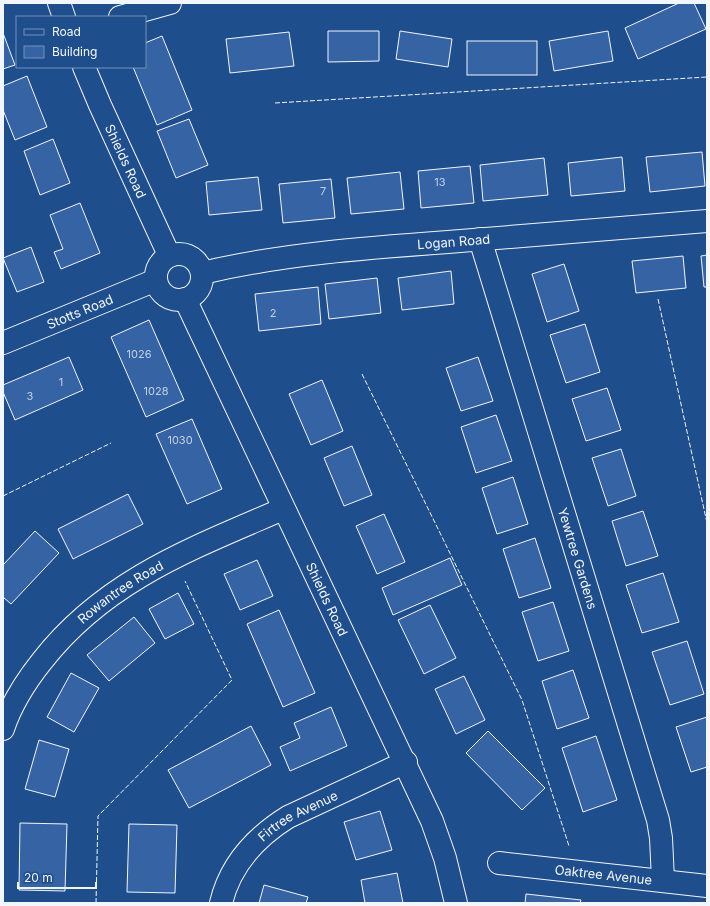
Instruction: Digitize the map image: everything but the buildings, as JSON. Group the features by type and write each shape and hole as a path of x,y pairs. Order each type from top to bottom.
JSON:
{"street":[{"path":"59,3 64,16"},
{"path":"124,16 170,3"},
{"name":"Shields Road","path":"84,68 169,255"},
{"name":"Logan Road","path":"202,273 291,256 707,221"},
{"name":"Yewtree Gardens","path":"480,239 658,820 661,838 663,880"},
{"path":"181,253 190,256 200,266 202,280 198,290 195,294 185,300 173,299 164,295 156,280 159,264 169,255 181,253"},
{"name":"Stotts Road","path":"3,343 156,280"},
{"name":"Shields Road","path":"185,300 283,509 406,762 432,821 445,858 456,903"},
{"name":"Rowantree Road","path":"3,729 27,680 59,639 94,606 128,582 157,565 283,509"},
{"name":"Firtree Avenue","path":"221,903 232,873 243,856 257,840 272,827 288,817 406,762"},
{"name":"Oaktree Avenue","path":"500,863 707,886"}],"fence":[{"path":"275,103 707,77"},
{"path":"658,299 707,523"},
{"path":"362,374 522,700 569,846"},
{"path":"3,496 111,443"},
{"path":"96,903 98,816 232,680 185,581"}]}
